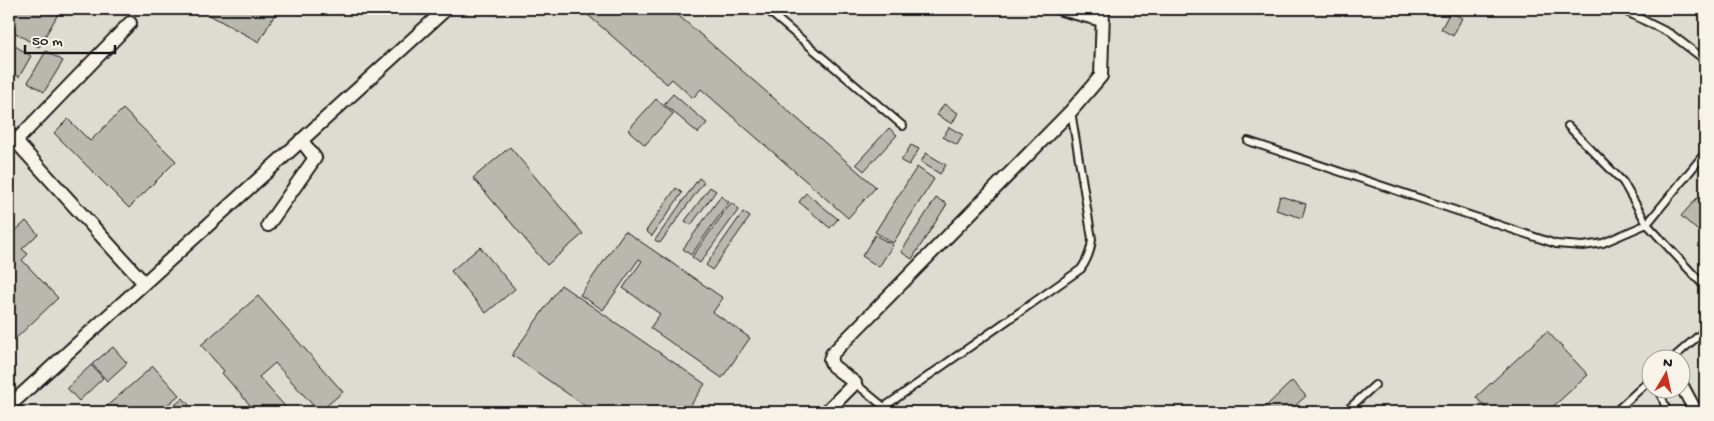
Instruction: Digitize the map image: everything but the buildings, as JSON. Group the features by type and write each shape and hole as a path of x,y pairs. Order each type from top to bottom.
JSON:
{"street":[{"path":"9,406 446,9"},
{"path":"826,412 855,383 833,366 830,360 832,354 1071,111 1101,76 1103,14 1061,9"},
{"path":"130,23 12,138 144,283"},
{"path":"268,225 315,158 301,140"},
{"path":"1688,398 1696,412"}],"lane":[{"path":"766,9 903,126"},
{"path":"1621,9 1671,34 1705,60"},
{"path":"855,383 885,410 1082,269 1092,248 1092,239 1071,111"},
{"path":"1568,126 1623,182 1647,224 1705,287"},
{"path":"1248,141 1556,244 1583,246 1603,243 1647,224 1705,153"},
{"path":"1684,348 1705,330"},
{"path":"1345,412 1375,385"},
{"path":"1615,412 1642,387"},
{"path":"1662,398 1667,412"}],"shaded area":[{"path":"9,9 1705,9 1705,412 9,412"}]}
